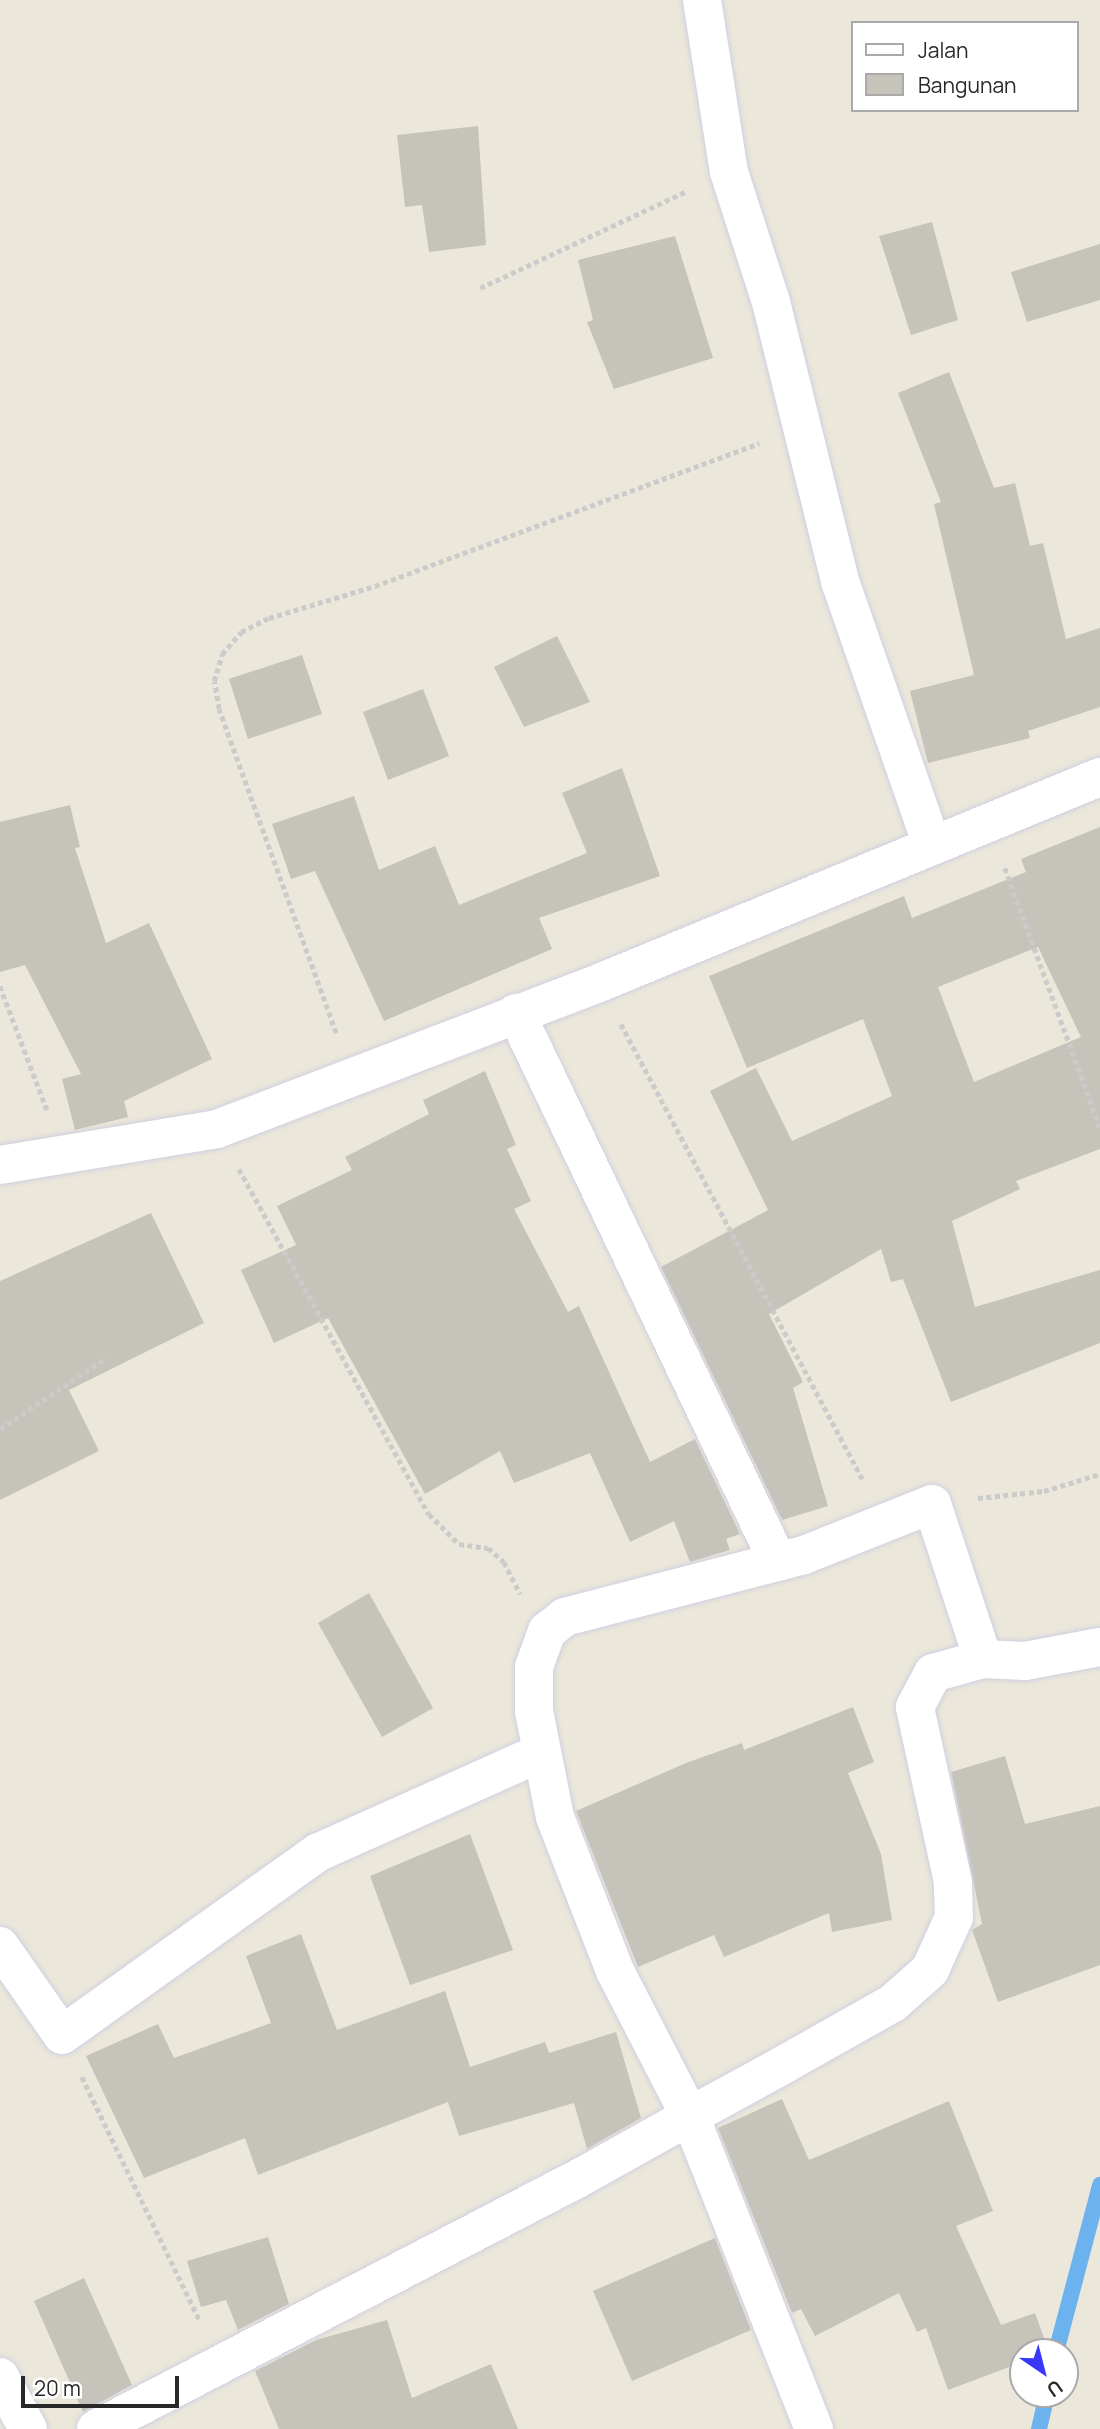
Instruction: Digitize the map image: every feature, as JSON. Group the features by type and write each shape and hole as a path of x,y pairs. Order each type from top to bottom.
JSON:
{"street":[{"path":"702,0 729,172 802,427 841,583 931,844"},
{"path":"0,1165 217,1129 351,1074 599,983 931,844 990,824 1100,777"},
{"path":"516,1013 778,1562"},
{"path":"814,2429 690,2116 615,1971 555,1817 540,1753 534,1667 543,1638 565,1617 589,1608 778,1562 932,1503 983,1659"},
{"path":"96,2429 690,2116 893,2003 944,1950 954,1917 953,1882 915,1707 933,1673 983,1659 1025,1661 1100,1647"},
{"path":"0,1946 62,2035 319,1852 540,1753"},
{"path":"0,2377 28,2429"}],"path":[{"path":"480,288 729,172"},
{"path":"351,1074 219,709 214,681 222,654 241,632 269,618 375,586 802,427"},
{"path":"990,824 1100,1127"},
{"path":"599,983 884,1523"},
{"path":"0,986 66,1156"},
{"path":"217,1129 429,1514 459,1544 488,1548 504,1562 543,1638"},
{"path":"0,1429 106,1358"},
{"path":"932,1503 1044,1491 1100,1474"},
{"path":"62,2035 221,2364"}],"building":[{"path":"478,126 486,245 429,252 422,205 405,207 397,135"},
{"path":"932,222 958,320 911,335 879,236"},
{"path":"675,236 713,358 614,389 587,322 593,320 578,260"},
{"path":"1100,244 1100,300 1027,322 1011,272"},
{"path":"949,372 994,488 1015,483 1030,546 1043,543 1066,639 1100,628 1100,707 1028,731 1030,738 928,763 910,691 974,675 934,504 941,502 898,393"},
{"path":"557,636 590,702 524,727 494,667"},
{"path":"302,655 322,714 248,739 229,679"},
{"path":"423,689 449,756 388,780 363,712"},
{"path":"622,768 660,876 539,918 552,949 384,1021 315,871 291,879 272,824 354,796 379,870 435,846 459,905 587,853 562,793"},
{"path":"70,805 80,847 75,848 106,943 149,923 212,1059 124,1101 128,1117 75,1130 62,1079 81,1074 25,965 0,972 0,822"},
{"path":"1100,827 1100,1149 1016,1181 1020,1189 952,1221 975,1307 1100,1270 1100,1343 951,1402 903,1279 891,1282 881,1249 769,1314 803,1382 793,1388 828,1506 782,1520 661,1267 768,1210 710,1091 756,1068 792,1141 892,1096 863,1019 747,1068 709,976 904,896 912,918 1026,872 1021,859","holes":["1038,947 1081,1037 974,1082 938,987"]},
{"path":"485,1071 516,1145 507,1149 531,1201 514,1209 568,1312 579,1306 650,1462 695,1439 740,1534 726,1539 730,1550 690,1562 674,1521 630,1542 590,1453 514,1483 500,1451 425,1494 328,1318 274,1343 241,1270 296,1245 277,1206 352,1170 345,1157 429,1114 423,1100"},
{"path":"151,1213 204,1323 69,1390 99,1451 0,1500 0,1281"},
{"path":"369,1593 433,1708 382,1737 318,1623"},
{"path":"853,1707 874,1762 848,1773 881,1854 892,1920 832,1932 829,1913 724,1957 714,1935 638,1967 576,1811 686,1763 742,1743 744,1750"},
{"path":"1005,1756 1025,1824 1100,1806 1100,1965 998,2002 972,1930 982,1924 951,1772"},
{"path":"470,1834 513,1950 410,1985 370,1876"},
{"path":"301,1934 337,2030 445,1991 470,2067 545,2042 549,2053 616,2032 641,2118 587,2149 574,2103 459,2136 448,2102 258,2175 245,2138 144,2178 86,2056 158,2024 174,2058 271,2023 246,1956"},
{"path":"782,2099 809,2160 949,2101 993,2211 956,2226 1001,2325 1035,2313 1044,2338 1009,2338 1009,2367 948,2390 926,2328 917,2332 899,2293 815,2336 801,2309 792,2313 718,2128"},
{"path":"268,2237 289,2304 238,2330 226,2300 201,2307 187,2261"},
{"path":"715,2238 751,2330 632,2381 593,2291"},
{"path":"84,2278 132,2385 83,2412 34,2301"},
{"path":"387,2320 412,2398 491,2364 518,2429 279,2429 255,2371 316,2340"}],"waterway":[{"path":"1060,2338 1100,2185"},
{"path":"1039,2429 1044,2408"}]}
